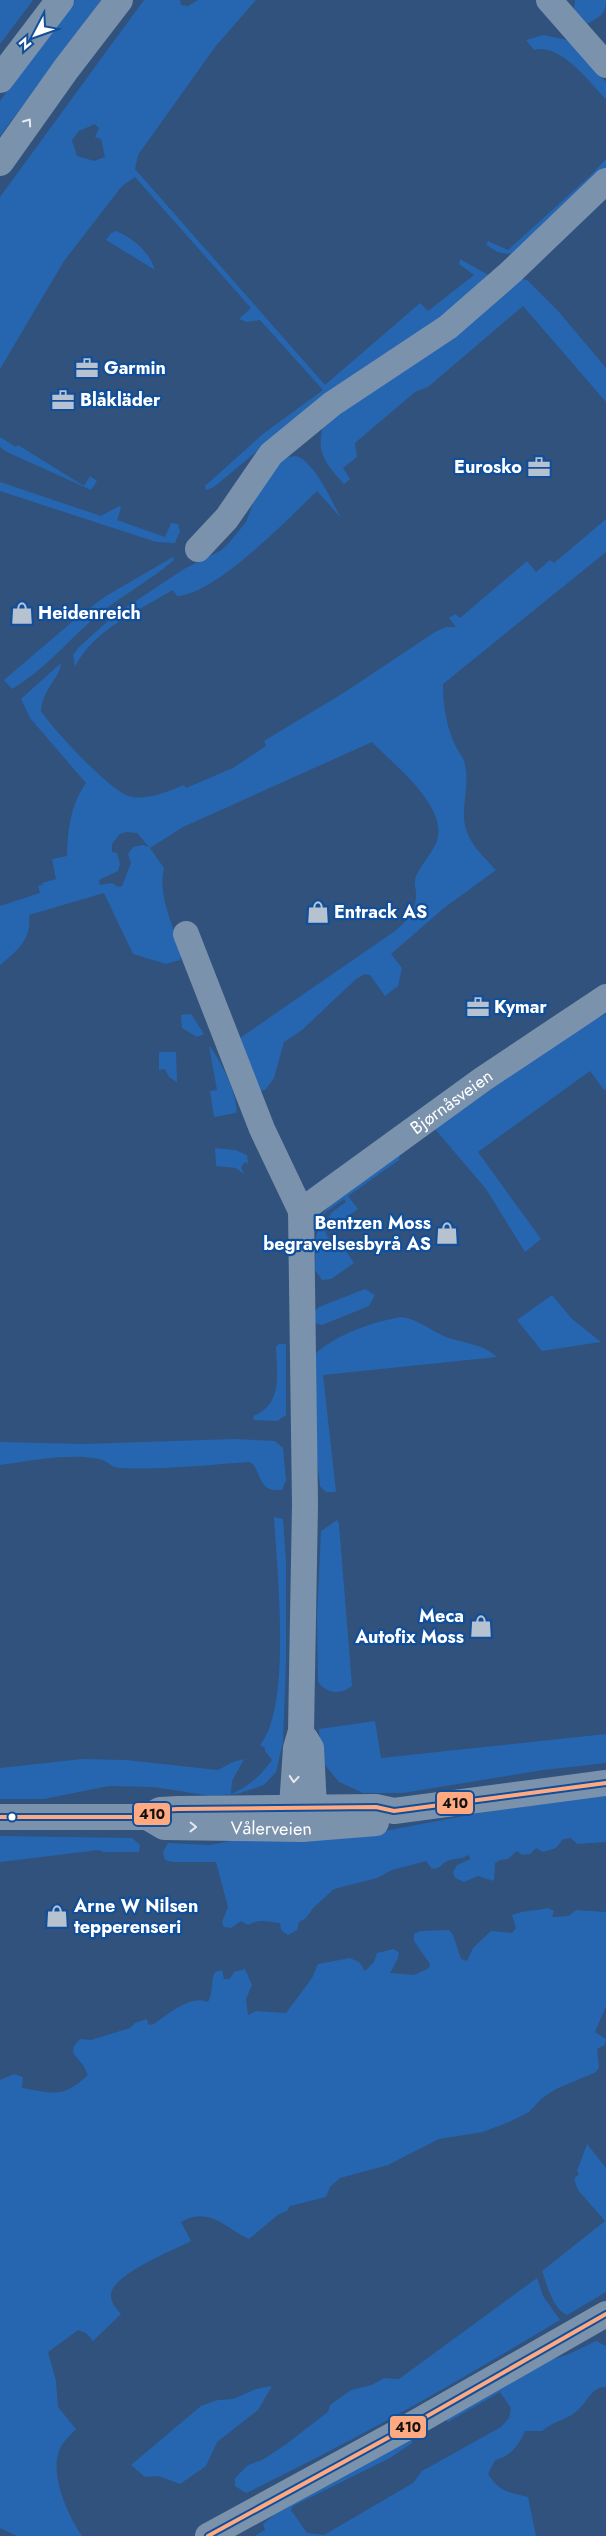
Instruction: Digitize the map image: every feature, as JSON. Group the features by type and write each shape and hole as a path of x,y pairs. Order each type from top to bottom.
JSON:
{"highway":[{"path":"0,79 60,0"},
{"path":"0,162 66,69 119,0"}],"street":[{"path":"549,0 606,65"},
{"path":"198,549 226,518 259,468 271,454 332,404 448,327 512,272 606,182"},
{"path":"186,934 262,1128 300,1211 305,1504 301,1731 296,1748 302,1814"},
{"name":"Bjørnåsveien","path":"300,1211 483,1079 606,997"},
{"name":"Vålerveien","path":"0,1817 147,1817 160,1810 302,1814 376,1807 394,1811 606,1783"},
{"path":"208,2536 415,2423 606,2314"}],"shaded area":[{"path":"0,0 33,0 0,44"},
{"path":"75,0 101,0 0,136 0,101"},
{"path":"144,0 180,0 181,5 188,6 198,0 256,0 215,47 138,155 135,169 325,385 420,303 428,311 474,275 459,264 460,259 492,277 470,296 285,428 214,487 206,490 205,486 263,434 323,390 260,320 247,322 239,319 251,308 135,177 122,186 64,261 0,369 0,197","holes":["95,124 99,128 95,137 101,139 105,157 94,161 77,156 72,140 79,131"]},
{"path":"575,0 606,0 606,5 601,15 587,24 574,9"},
{"path":"544,35 567,40 606,82 606,99 583,74 564,58 544,49 534,50 526,40"},
{"path":"606,159 606,170 517,253 500,253 486,244 488,241 508,250"},
{"path":"116,231 129,238 145,251 155,270 106,240 111,233"},
{"path":"521,279 527,280 559,312 606,368 606,402 523,306 428,387 415,392 355,443 357,457 343,468 350,479 344,484 327,463 321,450 321,433 324,423"},
{"path":"0,437 16,447 18,445 84,486 90,476 97,481 91,490 7,452 0,447"},
{"path":"296,456 310,466 316,474 341,518 317,491 270,536 231,569 211,583 193,592 177,596 173,590 118,622 93,643 75,667 73,655 79,647 116,614 184,569 220,551 228,544 246,522 260,485 283,458"},
{"path":"0,482 101,516 119,506 121,508 117,520 165,537 171,523 178,524 180,531 175,543 156,542 0,491"},
{"path":"606,519 606,552 443,684 447,722 466,768 465,827 471,841 496,870 444,908 391,954 402,968 398,986 385,996 370,975 365,974 356,979 302,1030 284,1042 274,1078 265,1090 261,1091 237,1040 404,923 411,914 415,904 416,877 437,841 438,828 435,814 427,800 405,774 372,742 183,827 150,848 164,868 162,878 163,889 171,922 182,953 180,960 166,964 133,954 104,893 29,915 26,938 12,955 0,965 0,906 40,893 38,886 56,879 52,859 67,856 68,836 73,809 86,783 30,718 21,699 61,663 58,674 42,703 41,711 57,732 111,785 132,797 152,796 184,785 186,788 233,768 266,746 264,741 345,692 435,632 446,627 456,627 449,618 455,614 460,618 527,561 536,572 550,560 554,563","holes":["126,832 137,833 149,847 143,845 133,847 128,854 131,863 122,886 118,887 112,883 100,885 99,880 118,871 120,864 117,853 112,852 112,844 120,834"]},
{"path":"173,557 174,560 164,568 93,619 34,674 12,689 4,680 79,616 106,596"},
{"path":"191,1014 204,1034 197,1037 182,1028 181,1015"},
{"path":"606,1014 606,1089 604,1090 590,1071 478,1152 541,1239 525,1252 486,1189 435,1129 578,1027"},
{"path":"209,1046 228,1078 235,1098 236,1113 214,1117 210,1091 217,1090"},
{"path":"159,1052 176,1052 177,1082 169,1077 165,1069 159,1070"},
{"path":"215,1148 235,1150 247,1155 248,1164 245,1162 241,1167 244,1174 236,1168 216,1166"},
{"path":"397,1155 400,1156 399,1160 348,1196 358,1209 348,1216 353,1224 348,1228 343,1220 329,1230 326,1224 331,1213 346,1202 344,1199 326,1212 322,1218 325,1231 332,1243 338,1250 345,1250 354,1263 331,1279 322,1280 315,1270 316,1238 321,1216 331,1204"},
{"path":"365,1289 375,1295 369,1306 322,1325 314,1323 315,1311 319,1307"},
{"path":"552,1295 572,1319 601,1342 542,1351 517,1320"},
{"path":"402,1317 414,1320 446,1337 486,1349 497,1357 323,1375 336,1492 326,1492 320,1486 313,1424 316,1353 345,1334"},
{"path":"279,1344 286,1344 286,1415 277,1421 254,1420 253,1416 263,1411 274,1396 277,1377 276,1347"},
{"path":"235,1439 275,1441 283,1448 286,1480 282,1490 270,1489 266,1486 253,1464 249,1462 168,1468 119,1468 102,1460 75,1457 49,1458 0,1465 0,1442 84,1444"},
{"path":"274,1517 283,1519 286,1562 286,1662 283,1742 276,1772 264,1785 237,1794 211,1796 154,1787 109,1786 44,1799 0,1799 0,1768 82,1759 126,1760 218,1770 233,1762 244,1759 232,1781 231,1794 244,1788 259,1776 272,1760 265,1751 265,1748 260,1745 270,1726 276,1701 279,1670 279,1602"},
{"path":"337,1520 339,1524 352,1686 343,1691 334,1692 325,1689 318,1682 317,1616 321,1531"},
{"path":"375,1721 381,1758 606,1734 606,1763 543,1770 403,1793 363,1793 339,1782 321,1760 319,1729"},
{"path":"606,1794 606,1842 577,1844 571,1838 563,1839 556,1848 543,1852 536,1848 530,1854 522,1855 517,1851 508,1859 495,1863 494,1881 478,1876 464,1882 455,1878 453,1872 457,1865 471,1859 468,1855 463,1858 447,1861 435,1869 432,1869 426,1861 392,1870 377,1878 334,1889 313,1908 306,1918 299,1922 297,1930 288,1935 281,1930 280,1923 268,1921 260,1921 248,1925 241,1921 231,1928 224,1927 222,1922 228,1907 216,1862 173,1862 165,1860 163,1852 168,1843 211,1845 240,1839 384,1831 529,1804"},
{"path":"0,1836 132,1838 140,1845 139,1852 103,1852 99,1850 0,1862"},
{"path":"548,1908 554,1911 552,1917 569,1916 576,1910 606,1912 606,2006 595,2032 606,2039 606,2042 597,2049 599,2067 596,2072 556,2089 541,2099 529,2112 509,2122 483,2132 439,2139 388,2165 340,2178 330,2187 326,2197 290,2206 287,2211 279,2214 249,2239 209,2217 201,2216 181,2222 191,2241 145,2263 114,2286 111,2300 121,2314 93,2341 86,2333 78,2330 48,2352 56,2381 58,2407 76,2429 60,2448 57,2472 66,2507 82,2536 17,2536 0,2528 0,2080 14,2074 23,2077 22,2088 57,2092 71,2088 88,2075 83,2065 73,2053 74,2046 80,2039 91,2040 130,2028 135,2023 147,2019 148,2024 152,2025 171,2012 193,2001 201,2000 208,2002 215,1972 222,1970 224,1979 230,1979 234,1972 245,1969 252,1985 246,1999 248,2015 256,2011 286,2013 312,1978 318,1964 350,1958 359,1962 365,1971 374,1962 377,1953 394,1949 399,1953 390,1973 414,1975 429,1968 430,1964 414,1941 414,1934 420,1931 449,1930 453,1935 461,1959 467,1961 473,1948 491,1931 512,1933 516,1928 512,1915"},
{"path":"587,2144 606,2168 606,2292 567,2315 554,2302 542,2271 605,2221 578,2190 574,2179 579,2174 577,2171"},
{"path":"537,2278 543,2296 560,2320 444,2388 327,2453 246,2493 235,2486 235,2478 248,2465 262,2460 285,2445 328,2412 330,2405 351,2390 372,2385 384,2378 399,2379"},
{"path":"596,2341 606,2346 606,2387 597,2389 575,2413 542,2431 525,2431 520,2441 510,2453 495,2460 488,2474 500,2488 528,2497 536,2536 256,2536 265,2530 263,2524 274,2515 409,2439 412,2441 412,2443 390,2458 293,2506 291,2510 307,2533 324,2535 413,2483 422,2471 501,2427 509,2418 511,2408 500,2392 448,2422 446,2420 542,2362 567,2355"},
{"path":"272,2386 258,2410 217,2442 206,2466 180,2484 158,2476 145,2477 131,2465 201,2406 218,2400 233,2399 256,2389"}],"transit line":[{"name":"410","path":"0,1817 147,1817 160,1810 178,1809 376,1807 394,1811 606,1783"},
{"name":"410","path":"208,2536 415,2423 606,2314"}],"place":[{"name":"Garmin","path":"87,368"},
{"name":"Blåkläder","path":"63,400"},
{"name":"Eurosko","path":"539,467"},
{"name":"Heidenreich","path":"22,613"},
{"name":"Entrack AS","path":"318,912"},
{"name":"Kymar","path":"478,1007"},
{"name":"Bentzen Moss begravelsesbyrå AS","path":"447,1233"},
{"name":"Meca Autofix Moss","path":"481,1626"},
{"name":"Arne W Nilsen tepperenseri","path":"57,1916"}]}
